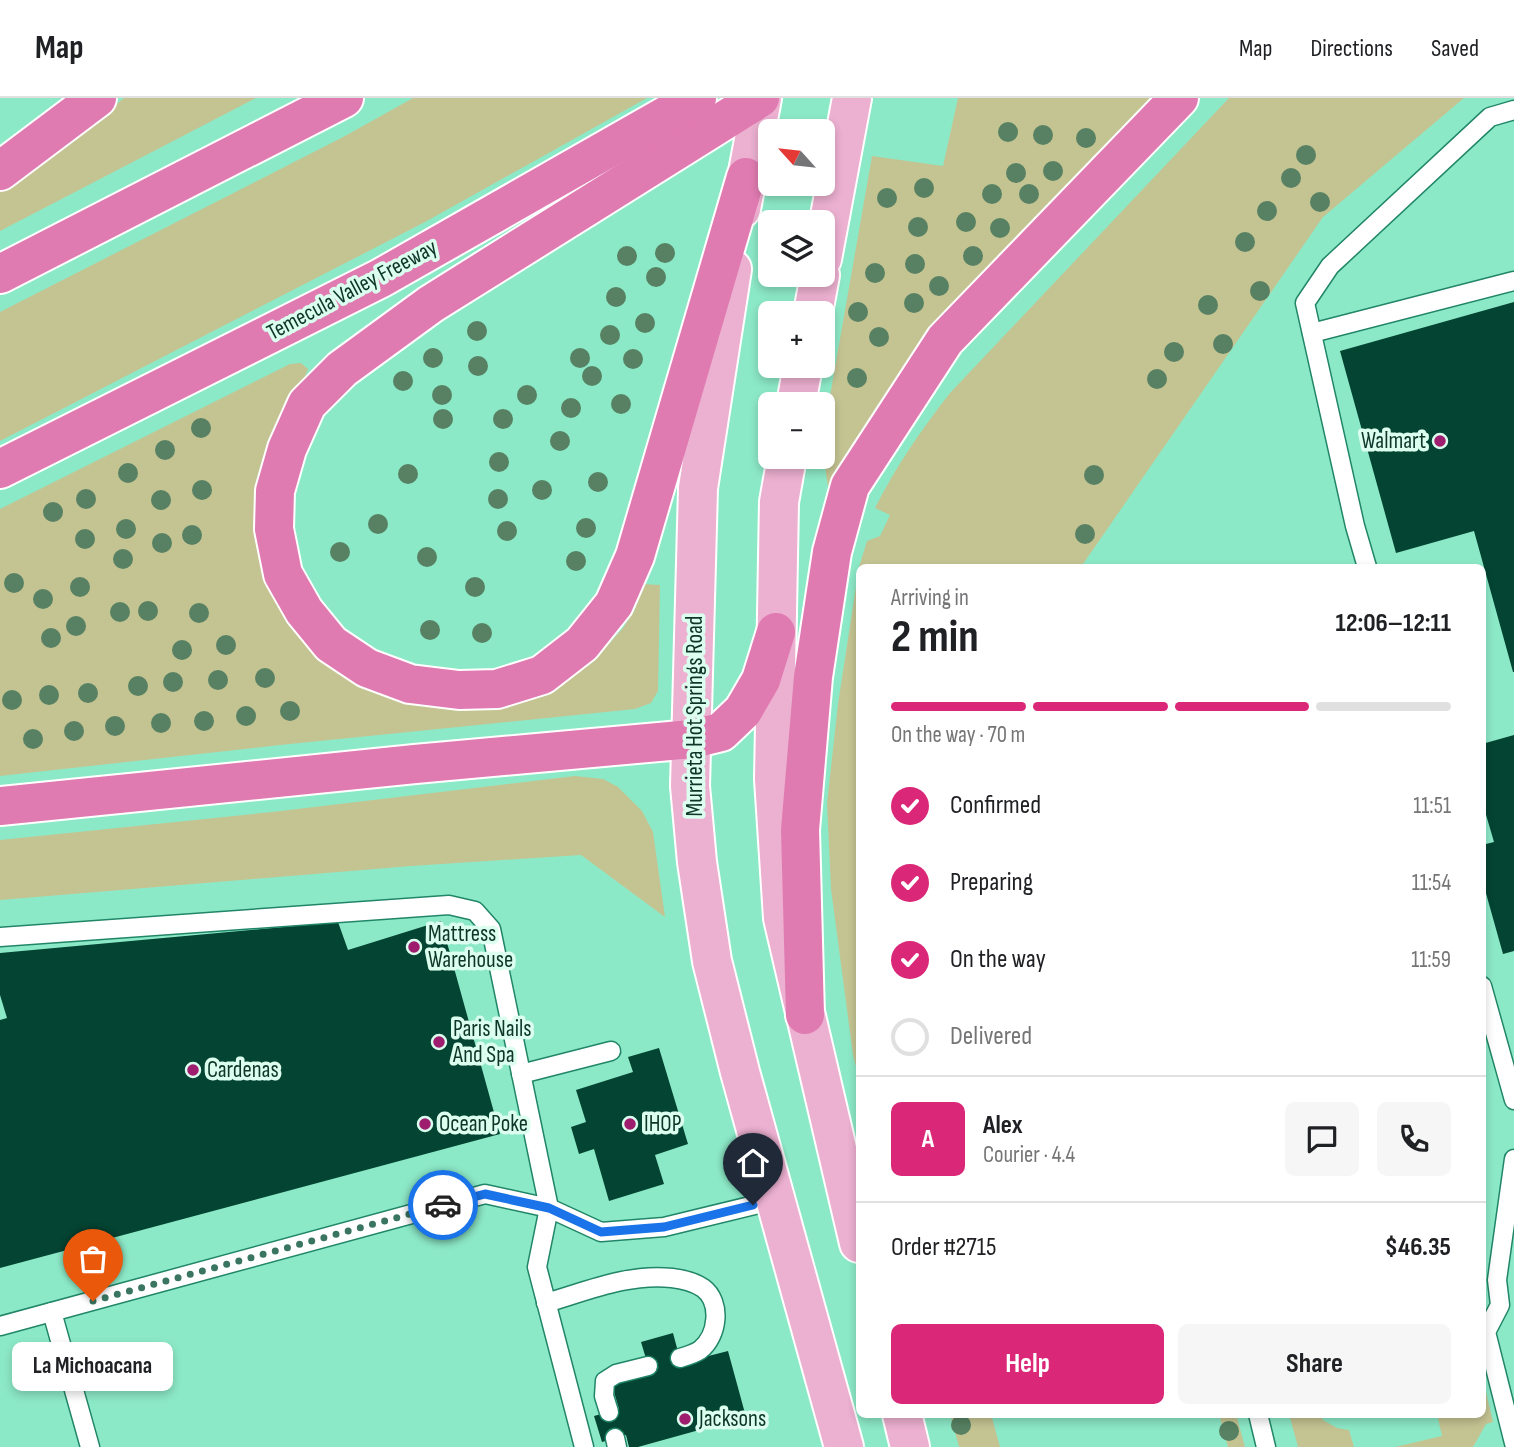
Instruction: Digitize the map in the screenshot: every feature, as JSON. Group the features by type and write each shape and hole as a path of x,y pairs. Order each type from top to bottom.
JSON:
{"highway":[{"path":"0,171 97,98"},
{"path":"0,274 344,98"},
{"name":"Temecula Valley Freeway","path":"0,469 381,278 697,98"},
{"path":"746,177 635,556 614,604 582,644 542,676 497,689 459,690 410,684 367,668 331,644 304,611 283,574 275,529 275,491 287,449 307,404 342,369 431,304 761,98"},
{"path":"805,1015 800,830 804,774 813,677 832,551 850,486 944,341 1179,98"},
{"path":"0,806 692,739 721,732 743,711 761,680 776,632"}],"main road":[{"name":"Murrieta Hot Springs Road","path":"761,98 746,177 698,488 690,786 696,862 712,961 844,1447"},
{"path":"831,210 852,98"},
{"path":"785,469 779,502 774,779 783,918 856,1230"},
{"path":"903,1418 911,1447"}],"lane":[{"path":"1366,564 1355,526 1305,303 1330,266 1490,117 1514,110"},
{"path":"1312,332 1514,281"},
{"path":"0,937 449,905 475,911 491,929 549,1208 537,1266 584,1447"},
{"path":"1486,1000 1514,1100"},
{"path":"521,1074 611,1051"},
{"path":"1514,1159 1490,1283 1509,1307 1486,1332 1514,1443"},
{"path":"0,1326 485,1194 549,1208 601,1232 664,1227 775,1200"},
{"path":"546,1303 632,1279 660,1277 691,1282 704,1289 711,1297 716,1309 715,1320 710,1336 701,1349 680,1358"},
{"path":"52,1312 90,1447"},
{"path":"609,1412 604,1396 605,1381 616,1374 648,1366"},
{"path":"1259,1418 1266,1447"}],"green space":[{"path":"124,98 256,98 0,231 0,191 48,159"},
{"path":"413,98 647,98 425,222 0,441 0,312 345,136"},
{"path":"958,98 1165,98 906,369 864,426 828,487 825,469 835,469 835,392 831,392 872,156 943,166"},
{"path":"1229,98 1464,98 1323,217 1083,564 860,564 867,541 880,536 890,515 875,508 910,449 950,393"},
{"path":"301,363 308,369 306,375 276,427 266,456 258,533 400,699 433,707 465,707 539,694 595,659 623,628 634,611 644,584 660,585 658,691 651,703 635,709 0,776 0,509 290,364"},
{"path":"856,587 856,1066 831,889 827,803 838,704"},
{"path":"575,776 603,779 618,787 642,811 653,832 665,917 581,855 411,866 0,900 0,840 272,812"},
{"path":"1486,1392 1493,1422 1486,1424 1473,1447 1395,1447 1442,1436 1438,1418 1486,1418"},
{"path":"951,1418 992,1418 1000,1447 959,1447"},
{"path":"1220,1418 1237,1418 1245,1447 1228,1447"},
{"path":"1290,1418 1322,1418 1337,1428 1349,1430 1354,1447 1298,1447"}],"building":[{"name":"Walmart","path":"1514,302 1514,672 1486,574 1486,564 1483,564 1474,531 1396,553 1340,351"},
{"path":"1514,735 1514,951 1503,954 1486,893 1486,844 1494,842 1486,815 1486,743"},
{"path":"441,921 500,1134 0,1268 0,1020 7,1018 0,995 0,953 338,922 348,950"},
{"name":"IHOP","path":"659,1048 688,1144 655,1155 664,1184 609,1201 594,1149 579,1154 571,1127 586,1122 576,1090 633,1072 628,1057"},
{"path":"673,1333 681,1363 728,1351 746,1417 638,1447 629,1447 626,1435 602,1442 594,1416 619,1409 611,1382 650,1372 641,1342"}],"way so far":[{"path":"93,1301 443,1205"}],"place":[{"name":"Walmart","path":"1440,441"},
{"name":"Mattress Warehouse","path":"414,947"},
{"name":"Paris Nails And Spa","path":"439,1042"},
{"name":"Cardenas","path":"193,1070"},
{"name":"Ocean Poke","path":"425,1124"},
{"name":"IHOP","path":"630,1124"},
{"name":"La Michoacana","path":"93,1301"},
{"name":"Jacksons","path":"685,1419"}],"route":[{"path":"443,1205 485,1194 549,1208 601,1232 664,1227 753,1205"}]}
